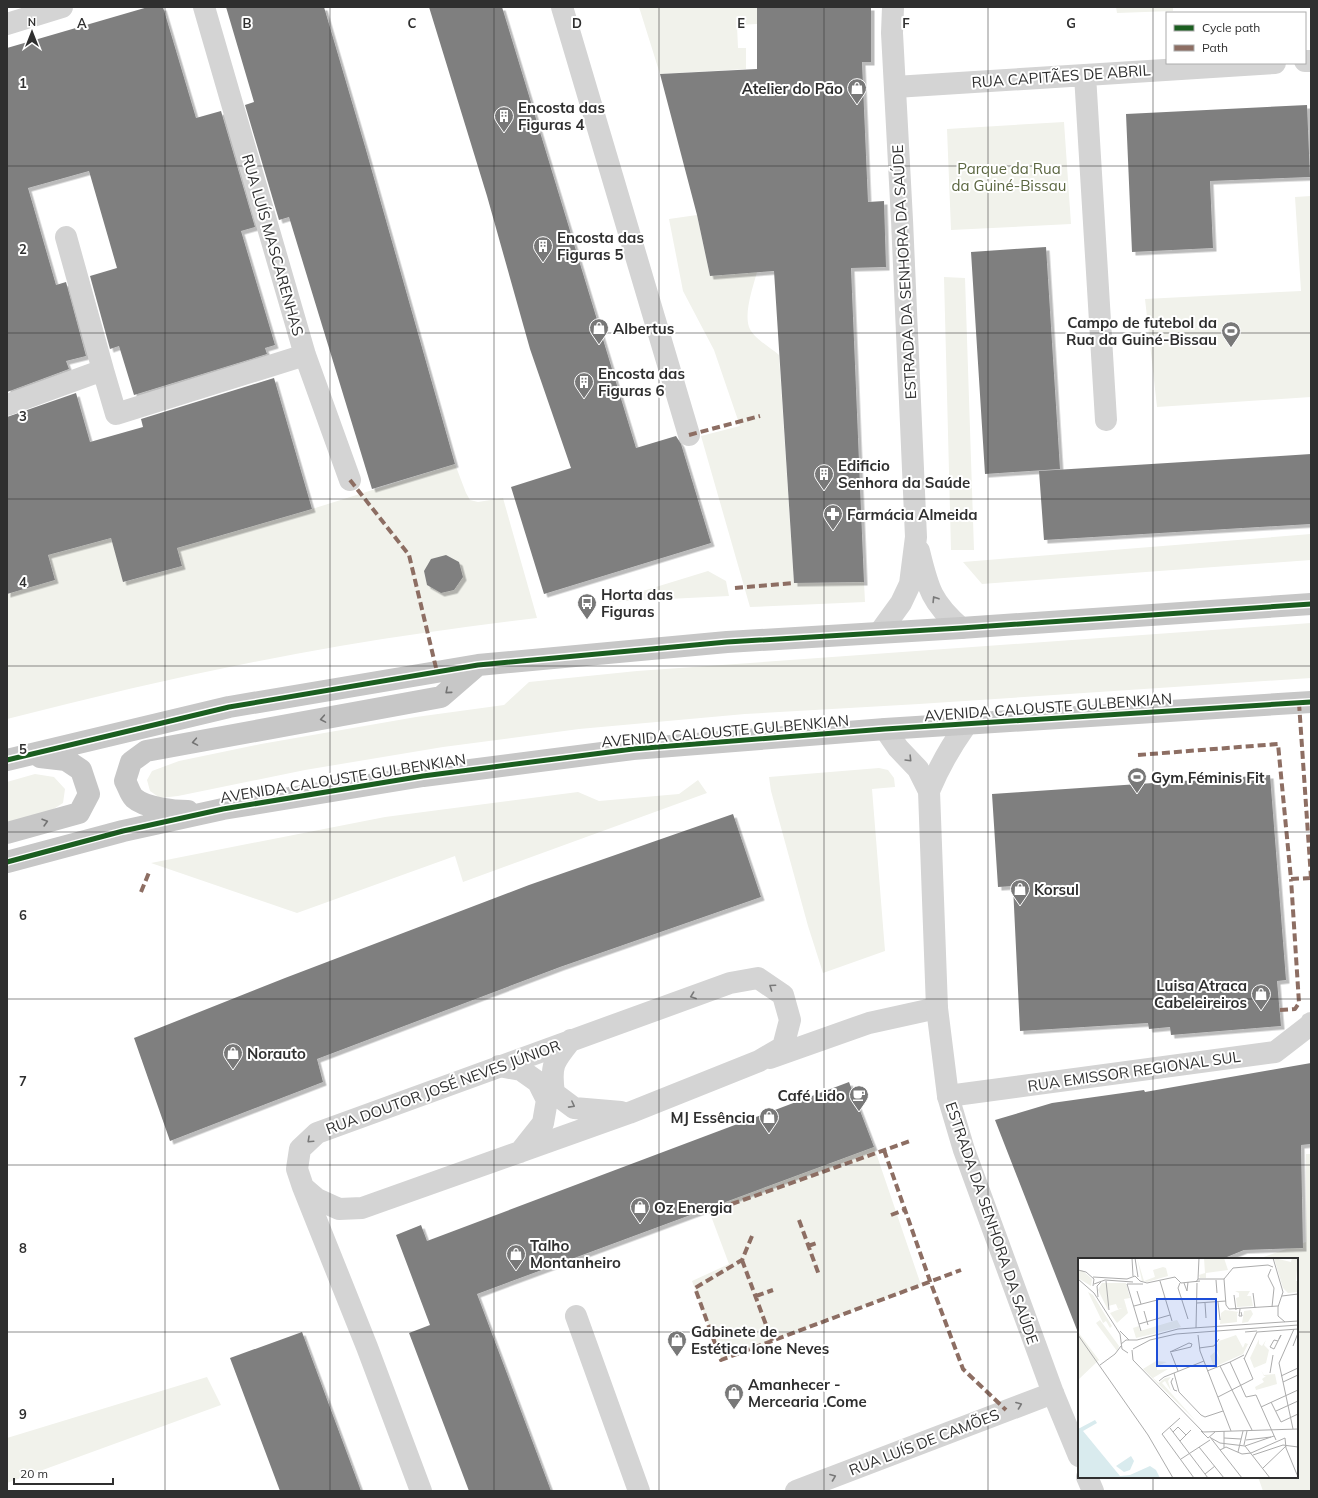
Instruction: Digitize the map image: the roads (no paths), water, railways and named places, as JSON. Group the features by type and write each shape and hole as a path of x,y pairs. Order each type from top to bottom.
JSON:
{"main road":[{"path":"13,758 229,708 478,665 728,642 1311,604"},
{"path":"223,809 174,811 149,805 134,798 125,782 131,762 146,751 442,697 478,665"},
{"name":"AVENIDA CALOUSTE GULBENKIAN","path":"7,862 123,831 223,809 423,776 634,749 885,729 1311,702"},
{"path":"7,833 79,813 89,794 81,770 66,760 45,757 13,758"}],"street":[{"path":"7,22 62,7"},
{"name":"RUA LUÍS MASCARENHAS","path":"204,7 305,355 350,480"},
{"path":"562,7 689,435"},
{"name":"ESTRADA DA SENHORA DA SAÚDE","path":"893,7 892,33 916,537"},
{"name":"RUA CAPITÃES DE ABRIL","path":"895,87 1259,64"},
{"path":"1086,75 1106,420"},
{"path":"66,237 116,414 305,355"},
{"path":"7,405 103,370"},
{"path":"916,537 926,582 945,614 961,628"},
{"path":"880,632 900,603 910,584 916,537"},
{"path":"929,791 938,769 953,743 966,725"},
{"path":"885,729 898,748 918,769 929,791"},
{"name":"ESTRADA DA SENHORA DA SAÚDE","path":"929,791 937,1008 948,1096 964,1150 1052,1393 1078,1454"},
{"name":"RUA DOUTOR JOSÉ NEVES JÚNIOR","path":"759,1061 783,1047 790,1020 783,995 758,978 730,982 317,1133 300,1149 297,1169 303,1187 317,1200 339,1209 362,1208 630,1113 759,1061 869,1023 937,1008"},
{"name":"RUA EMISSOR REGIONAL SUL","path":"948,1096 1275,1052 1311,1023"},
{"path":"571,1040 557,1058 552,1075 554,1093 574,1108 630,1113"},
{"path":"499,1066 521,1070 527,1074 538,1082 547,1100 543,1123 520,1152"},
{"path":"303,1187 330,1253 421,1491"},
{"path":"330,1253 332,1232 344,1217 362,1208"},
{"path":"576,1316 639,1491"},
{"name":"RUA LUÍS DE CAMÕES","path":"796,1491 1052,1393"},
{"path":"1087,1478 1093,1491"}],"place":[{"name":"Atelier do Pão","path":"857,105"},
{"name":"Encosta das Figuras 4","path":"504,133"},
{"name":"Encosta das Figuras 5","path":"543,263"},
{"name":"Albertus","path":"599,345"},
{"name":"Campo de futebol da Rua da Guiné-Bissau","path":"1231,348"},
{"name":"Encosta das Figuras 6","path":"584,399"},
{"name":"Edificio Senhora da Saúde","path":"824,491"},
{"name":"Farmácia Almeida","path":"833,531"},
{"name":"Horta das Figuras","path":"587,620"},
{"name":"Gym Féminis Fit","path":"1137,794"},
{"name":"Korsul","path":"1020,906"},
{"name":"Luisa Atraca Cabeleireiros","path":"1261,1011"},
{"name":"Norauto","path":"233,1070"},
{"name":"Café Lido","path":"859,1112"},
{"name":"MJ Essência","path":"769,1134"},
{"name":"Oz Energia","path":"640,1224"},
{"name":"Talho Montanheiro","path":"516,1271"},
{"name":"Gabinete de Estética Ione Neves","path":"677,1357"},
{"name":"Amanhecer - Mercearia .Come","path":"734,1410"}],"park label":[{"name":"Parque da Rua da Guiné-Bissau","path":"1009,176"}]}
